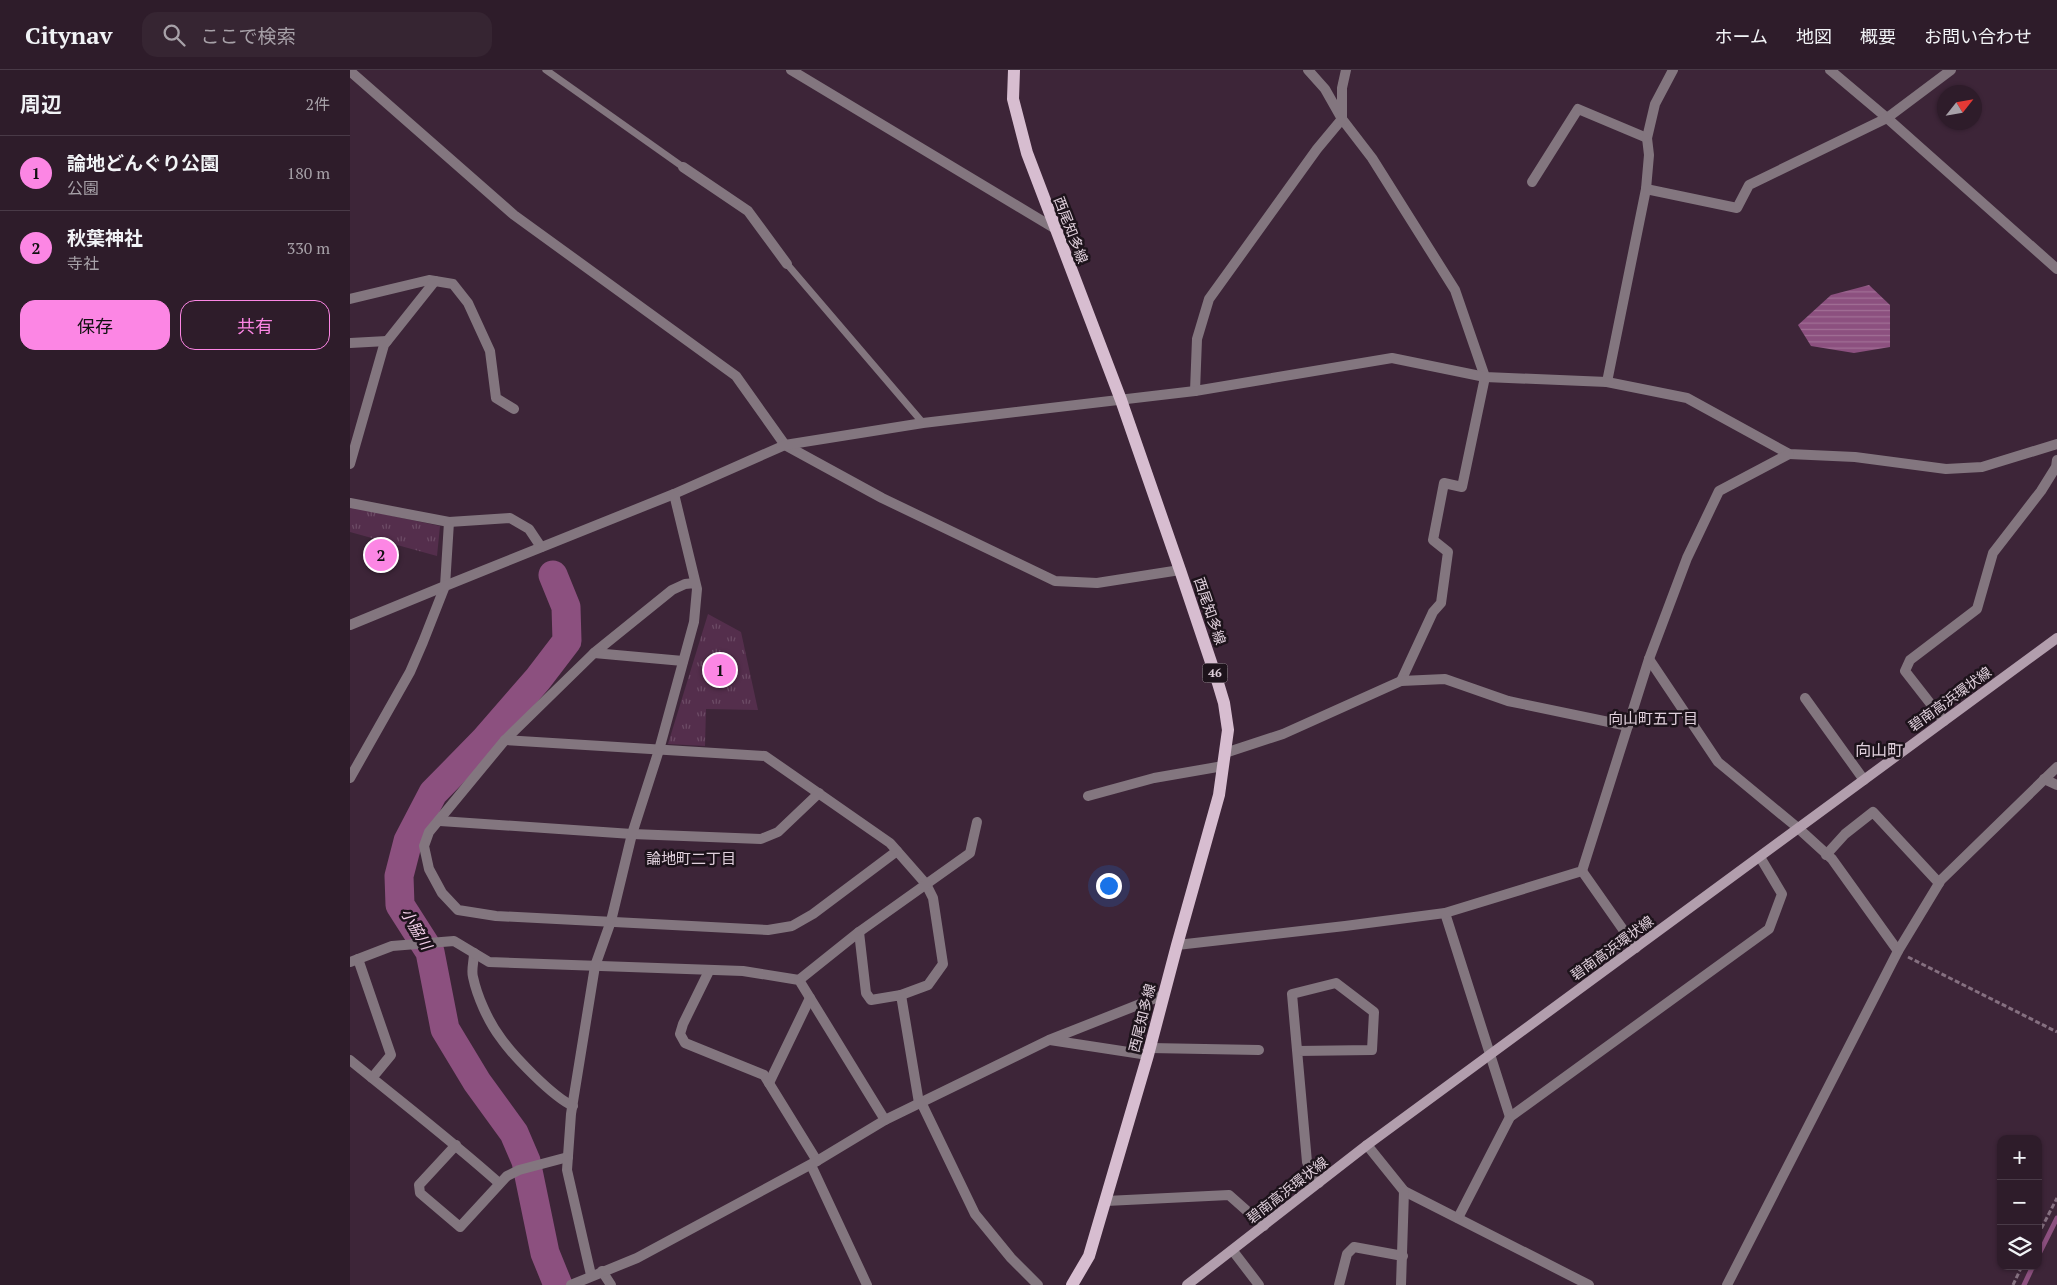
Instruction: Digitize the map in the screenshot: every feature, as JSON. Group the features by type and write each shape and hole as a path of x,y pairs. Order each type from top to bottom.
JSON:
{"main road":[{"name":"西尾知多線","path":"1014,70 1013,99 1027,152 1120,400 1180,570 1224,703 1228,730 1219,795 1149,1051 1089,1256 1072,1285"},
{"name":"碧南高浜環状線","path":"1187,1285 1367,1145 2057,638"}],"street":[{"path":"791,70 1054,228"},
{"path":"1308,70 1325,89 1342,119 1372,158 1455,290 1485,377 1462,487 1444,483 1433,540 1448,552 1441,603 1433,612 1401,681"},
{"path":"1195,391 1196,339 1210,299 1317,149 1342,119 1342,88 1346,70"},
{"path":"1607,382 1646,189 1649,155 1647,138 1655,104 1673,70"},
{"path":"1830,70 2057,269"},
{"path":"1646,189 1737,208 1749,186 1887,118 1951,70"},
{"path":"350,71 514,215 736,376 785,445 882,498 1056,581 1097,583 1180,570"},
{"path":"1532,182 1578,109 1647,138"},
{"path":"683,167 748,211 787,264"},
{"path":"350,299 429,280 453,284 468,303 490,351 496,398 514,409"},
{"path":"350,464 384,345 435,281"},
{"path":"350,343 388,341"},
{"path":"350,626 674,494 785,445 923,423 1195,391 1392,358 1485,377 1607,382 1687,398 1789,454 1855,457 1946,469 1982,467 2057,444"},
{"path":"1582,871 1649,659 1687,558 1719,491 1789,454"},
{"path":"1944,721 1905,671 1910,660 1977,610 1993,553 2041,491 2056,467 2057,460"},
{"path":"591,1275 567,1170 573,1106 595,966 611,921 632,834 659,750 694,622 697,589 674,494"},
{"path":"350,503 449,522 510,518 529,530 541,547"},
{"path":"350,778 410,672 445,586 449,522"},
{"path":"695,583 685,584 672,590 594,653 505,740 429,832 424,846 429,868 442,893 458,910 496,916 768,930 792,926 813,914 897,851"},
{"path":"594,653 683,661"},
{"path":"1649,659 1718,762 1798,828 1832,859 1898,951"},
{"path":"1088,796 1224,759 1401,681 1445,679 1508,701 1628,726"},
{"path":"1805,698 1864,780"},
{"path":"505,740 765,756 890,843 926,884 933,898 942,964 928,985 901,995 871,1000 866,993 859,932"},
{"path":"1727,1285 1898,951 1939,883 2057,767"},
{"path":"2044,779 2057,786"},
{"path":"440,821 632,834 761,839 778,832 819,794"},
{"path":"1826,855 1845,834 1873,812 1939,883"},
{"path":"372,1078 391,1055 354,961 392,946 454,941 489,962 744,972 799,980 859,932 970,853 977,822"},
{"path":"1458,1218 1510,1117 1769,929 1782,894 1760,857"},
{"path":"1177,944 1346,926 1445,913 1582,871"},
{"path":"1582,871 1636,948"},
{"path":"1445,913 1510,1117"},
{"path":"474,954 472,975 483,1004 500,1037 563,1102 573,1106"},
{"path":"709,971 682,1024 680,1034 685,1043 764,1075 814,1163 867,1285"},
{"path":"799,980 885,1120"},
{"path":"1297,1050 1372,1050 1374,1012 1336,983 1292,994 1297,1050 1308,1162 1318,1183"},
{"path":"901,995 920,1103 975,1214 1012,1258 1038,1285"},
{"path":"571,1285 591,1275 637,1258 814,1163 885,1120 1049,1040 1163,995"},
{"path":"769,1083 810,998"},
{"path":"1049,1040 1149,1051 1258,1050"},
{"path":"350,1060 436,1131 456,1145 499,1183"},
{"path":"456,1145 420,1185 420,1193 460,1227 507,1176 518,1170 568,1157"},
{"path":"1367,1145 1404,1191 1588,1285"},
{"path":"1401,1285 1404,1191"},
{"path":"1106,1201 1229,1195 1264,1226"},
{"path":"1339,1285 1347,1254 1354,1247 1403,1256"},
{"path":"1232,1251 1258,1285"},
{"path":"602,1271 611,1285"}],"lane":[{"path":"546,70 683,167"},
{"path":"787,264 923,423"}],"path":[{"path":"1898,951 2057,1032"},
{"path":"2042,1227 2057,1198"},
{"path":"2013,1285 2020,1270"}],"green space":[{"path":"350,507 440,526 437,556 350,532"},
{"path":"708,614 741,632 758,710 706,709 705,746 668,744"}],"shaded area":[{"path":"1869,285 1890,305 1890,347 1854,353 1811,346 1798,325 1831,295"}],"waterway":[{"name":"小脇川","path":"553,575 566,607 567,641 538,679 484,741 433,793 408,841 399,876 400,905 430,952 445,1029 477,1082 514,1133 526,1161 545,1253 558,1285"},
{"path":"2042,1248 2057,1218"},
{"path":"2024,1285 2031,1270"}],"place":[{"name":"秋葉神社","path":"381,555"},
{"name":"論地どんぐり公園","path":"720,670"}],"district":[{"name":"向山町五丁目","path":"1653,719"},
{"name":"向山町","path":"1879,750"},
{"name":"論地町二丁目","path":"691,859"}]}
